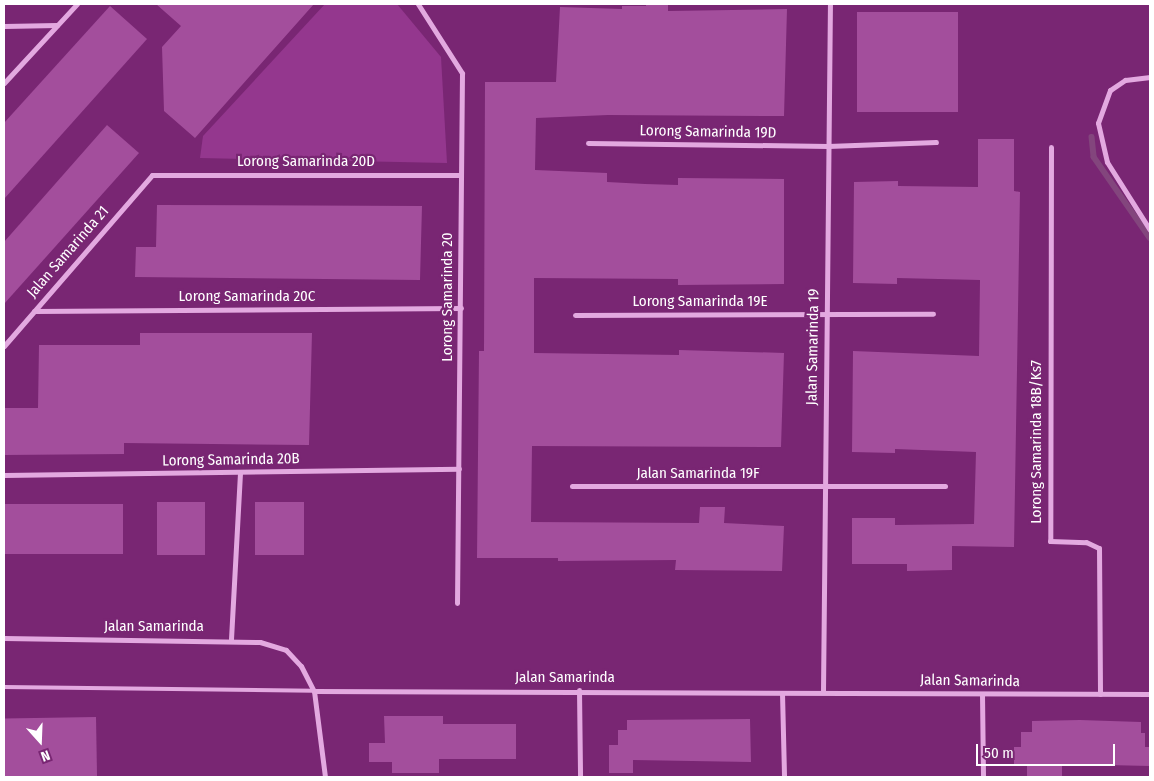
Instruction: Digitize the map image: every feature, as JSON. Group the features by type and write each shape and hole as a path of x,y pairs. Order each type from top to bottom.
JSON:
{"street":[{"path":"4,83 77,4"},
{"name":"Lorong Samarinda 20","path":"418,4 462,73 457,603"},
{"name":"Jalan Samarinda 19","path":"823,691 825,314 830,4"},
{"path":"4,26 57,25"},
{"path":"1150,76 1125,80 1110,90 1098,122 1107,162 1150,230"},
{"name":"Lorong Samarinda 19D","path":"588,143 828,146 936,142"},
{"name":"Lorong Samarinda 18B/Ks7","path":"1051,147 1050,541 1086,542 1100,548 1100,694"},
{"name":"Lorong Samarinda 20D","path":"152,175 460,175"},
{"name":"Jalan Samarinda 21","path":"4,346 152,175"},
{"name":"Lorong Samarinda 20C","path":"34,311 461,308"},
{"name":"Lorong Samarinda 19E","path":"575,315 933,314"},
{"name":"Lorong Samarinda 20B","path":"4,475 459,470"},
{"path":"231,639 240,472"},
{"name":"Jalan Samarinda 19F","path":"572,486 945,486"},
{"name":"Jalan Samarinda","path":"4,638 231,639 260,642 286,650 301,666 314,691 579,690 1150,694"},
{"path":"579,690 580,777"},
{"path":"314,691 325,777"},
{"path":"782,692 784,777"},
{"path":"982,694 983,777"}],"lane":[{"path":"4,687 314,691"}],"shaded area":[{"path":"325,4 397,4 441,57 447,163 200,158 203,136"}],"building":[{"path":"156,4 314,4 195,138 164,111 162,47 181,26"},
{"path":"646,4 668,4 668,11 787,9 784,116 608,115 536,118 535,170 607,173 607,182 645,184 678,185 678,178 784,179 784,284 678,285 678,279 534,278 534,353 679,355 679,350 784,353 781,447 532,446 531,522 699,523 700,507 725,507 724,523 784,526 782,571 675,570 676,560 558,561 558,558 477,558 479,351 484,351 485,82 556,82 560,7 622,9 622,6 646,6"},
{"path":"110,6 147,39 4,199 4,123"},
{"path":"857,12 958,12 958,112 857,112"},
{"path":"107,125 139,153 4,304 4,242"},
{"path":"978,139 1014,139 1014,191 1020,192 1014,547 952,546 952,570 907,571 907,564 852,564 852,518 895,518 895,525 974,524 976,452 895,449 895,453 852,452 853,351 979,356 980,280 897,278 897,284 853,283 854,182 898,181 898,186 978,187"},
{"path":"157,205 422,206 420,280 135,277 136,247 156,247"},
{"path":"140,333 312,333 309,445 124,443 124,454 4,455 4,408 38,408 39,345 140,345"},
{"path":"157,502 205,502 205,555 157,555"},
{"path":"255,502 304,502 304,555 255,555"},
{"path":"4,504 123,504 123,554 4,554"},
{"path":"384,716 443,716 443,724 516,724 516,759 439,759 439,773 392,773 392,762 369,762 369,743 385,743"},
{"path":"96,717 97,777 5,777 4,719"},
{"path":"750,719 751,762 633,760 633,773 609,773 609,745 618,745 618,730 627,730 627,720"},
{"path":"1032,721 1141,722 1141,733 1145,733 1145,747 1150,747 1150,766 1062,764 1062,777 1027,777 1027,765 1014,765 1014,747 1021,747 1021,732 1032,732"}],"waterway":[{"path":"1092,137 1094,157 1150,238"}]}
